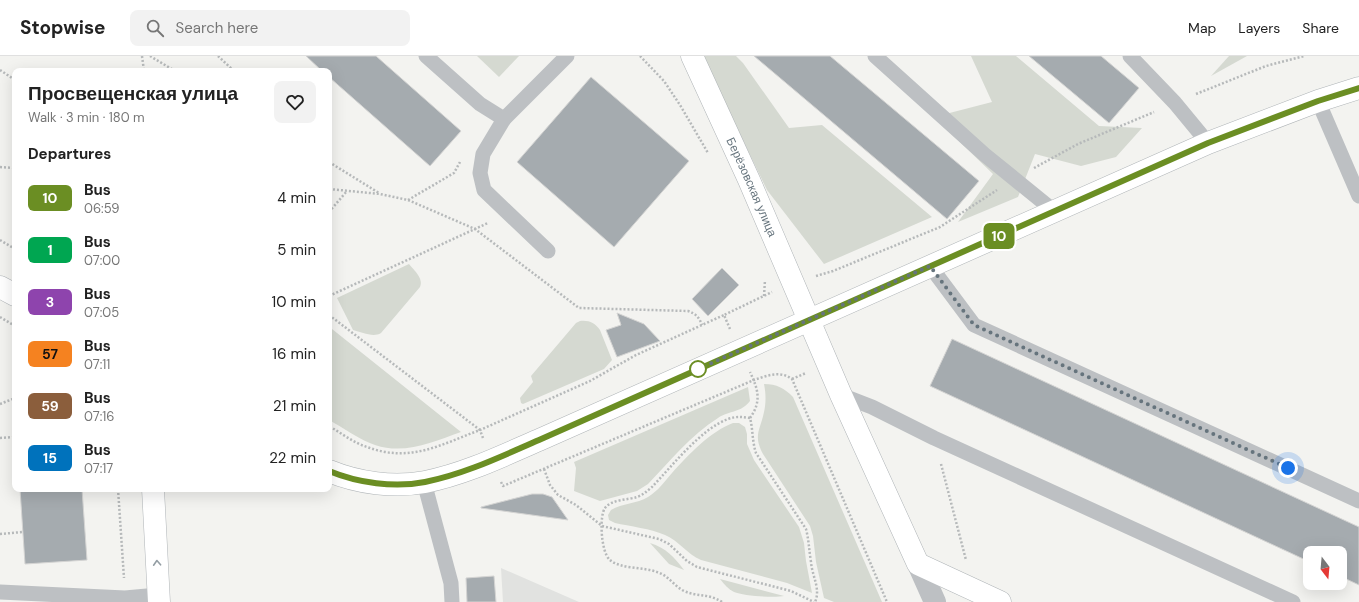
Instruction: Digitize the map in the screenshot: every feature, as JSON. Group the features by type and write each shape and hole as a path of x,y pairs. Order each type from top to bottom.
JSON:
{"main road":[{"name":"Берёзовская улица","path":"692,56 749,180 841,395 918,564"},
{"path":"332,472 354,479 379,483 400,484 424,482 457,474 492,460 1208,143 1318,101 1359,88"},
{"path":"0,287 12,293"},
{"path":"154,492 159,599"},
{"path":"918,564 1000,602"}],"street":[{"path":"918,564 935,602"}],"lane":[{"path":"426,56 480,104 504,119"},
{"path":"548,251 484,190 480,173 483,154 504,119 567,56"},
{"path":"875,56 985,155 1054,211"},
{"path":"1130,56 1175,103 1208,143"},
{"path":"1318,101 1359,196"},
{"path":"930,266 974,325 1359,501"},
{"path":"841,395 872,407 934,438 1294,602"},
{"path":"424,482 451,583 452,602"},
{"path":"0,592 159,599"}],"path":[{"path":"142,56 144,68"},
{"path":"150,56 170,68"},
{"path":"218,56 231,68"},
{"path":"640,56 664,81 712,159"},
{"path":"332,428 365,447 387,453 408,454 430,449 480,430 590,381 636,355 793,283 833,271 940,227 1015,178 1078,144 1266,66 1304,56"},
{"path":"0,70 12,78"},
{"path":"408,200 454,173 461,160"},
{"path":"332,164 380,194"},
{"path":"0,167 12,168"},
{"path":"332,189 380,194 408,200 475,229 579,308 688,311 694,313 699,318 702,325"},
{"path":"332,208 347,190"},
{"path":"332,295 489,222 502,208"},
{"path":"0,240 12,247"},
{"path":"764,296 765,277"},
{"path":"544,469 550,484 558,495 576,505 602,526 659,539 669,544 687,561 697,567 790,591 814,602 817,597 817,588 811,563 810,542 806,529 756,452 753,443 750,418 755,410 758,400 757,390 754,380 724,315"},
{"path":"0,317 12,324"},
{"path":"332,317 480,430"},
{"path":"503,486 754,380 776,374 788,376 792,379 887,602"},
{"path":"0,404 12,399"},
{"path":"722,602 712,597 683,590 663,574 656,571 623,565 610,560 604,549 602,526 603,514 605,508 609,504 637,497 645,493 693,444 718,424 735,418 750,418"},
{"path":"0,438 12,437"},
{"path":"934,438 966,560"},
{"path":"118,492 125,598"},
{"path":"0,534 23,532"}],"shaded area":[{"path":"477,56 519,56 499,77"},
{"path":"702,56 736,56 743,63 789,128 822,125 932,217 824,264 767,190"},
{"path":"971,56 1016,56 1099,126 1142,128 1116,157 1081,166 1035,154 1018,197 958,222 993,174 934,117 992,102"},
{"path":"1229,56 1247,56 1211,76"},
{"path":"409,264 420,278 420,287 381,333 371,335 353,330 337,298"},
{"path":"580,321 594,324 600,330 612,360 604,369 523,404 521,403 520,398 533,382 531,376 576,323"},
{"path":"332,329 461,432 419,446 397,449 375,445 332,422"},
{"path":"764,384 780,387 793,397 882,602 834,602 824,598 810,526 763,454 758,442 758,433 765,405"},
{"path":"748,387 750,401 747,405 739,410 722,415 699,432 648,484 637,491 600,501 574,491 576,468 574,462"},
{"path":"733,423 739,423 745,427 747,444 754,460 799,527 804,543 812,593 787,583 701,560 665,535 647,529 615,523 609,520 608,515 611,510 652,495 700,444 716,432"},
{"path":"650,543 669,554 684,570 669,564"},
{"path":"501,568 579,602 503,602"},
{"path":"720,579 784,596 774,597 744,595 734,592"}],"building":[{"path":"306,56 376,56 461,131 430,166 332,80 332,68 319,68"},
{"path":"754,56 830,56 979,181 947,219"},
{"path":"1029,56 1101,56 1139,88 1109,123"},
{"path":"591,77 689,161 614,247 517,162"},
{"path":"722,268 739,285 708,316 692,299"},
{"path":"617,313 644,324 660,341 617,357 606,330 621,325"},
{"path":"952,339 1359,527 1359,585 1347,579 1347,546 1303,546 1303,559 930,386"},
{"path":"20,492 82,492 87,560 25,564"},
{"path":"532,494 543,494 552,497 568,520 481,508 481,507"},
{"path":"494,576 496,602 467,602 466,578"}],"bus line":[{"name":"10","path":"332,472 354,479 379,483 400,484 424,482 457,474 539,440 1208,143 1318,101 1359,88"}],"route":[{"path":"698,369 930,266 974,325 1288,468"}]}
